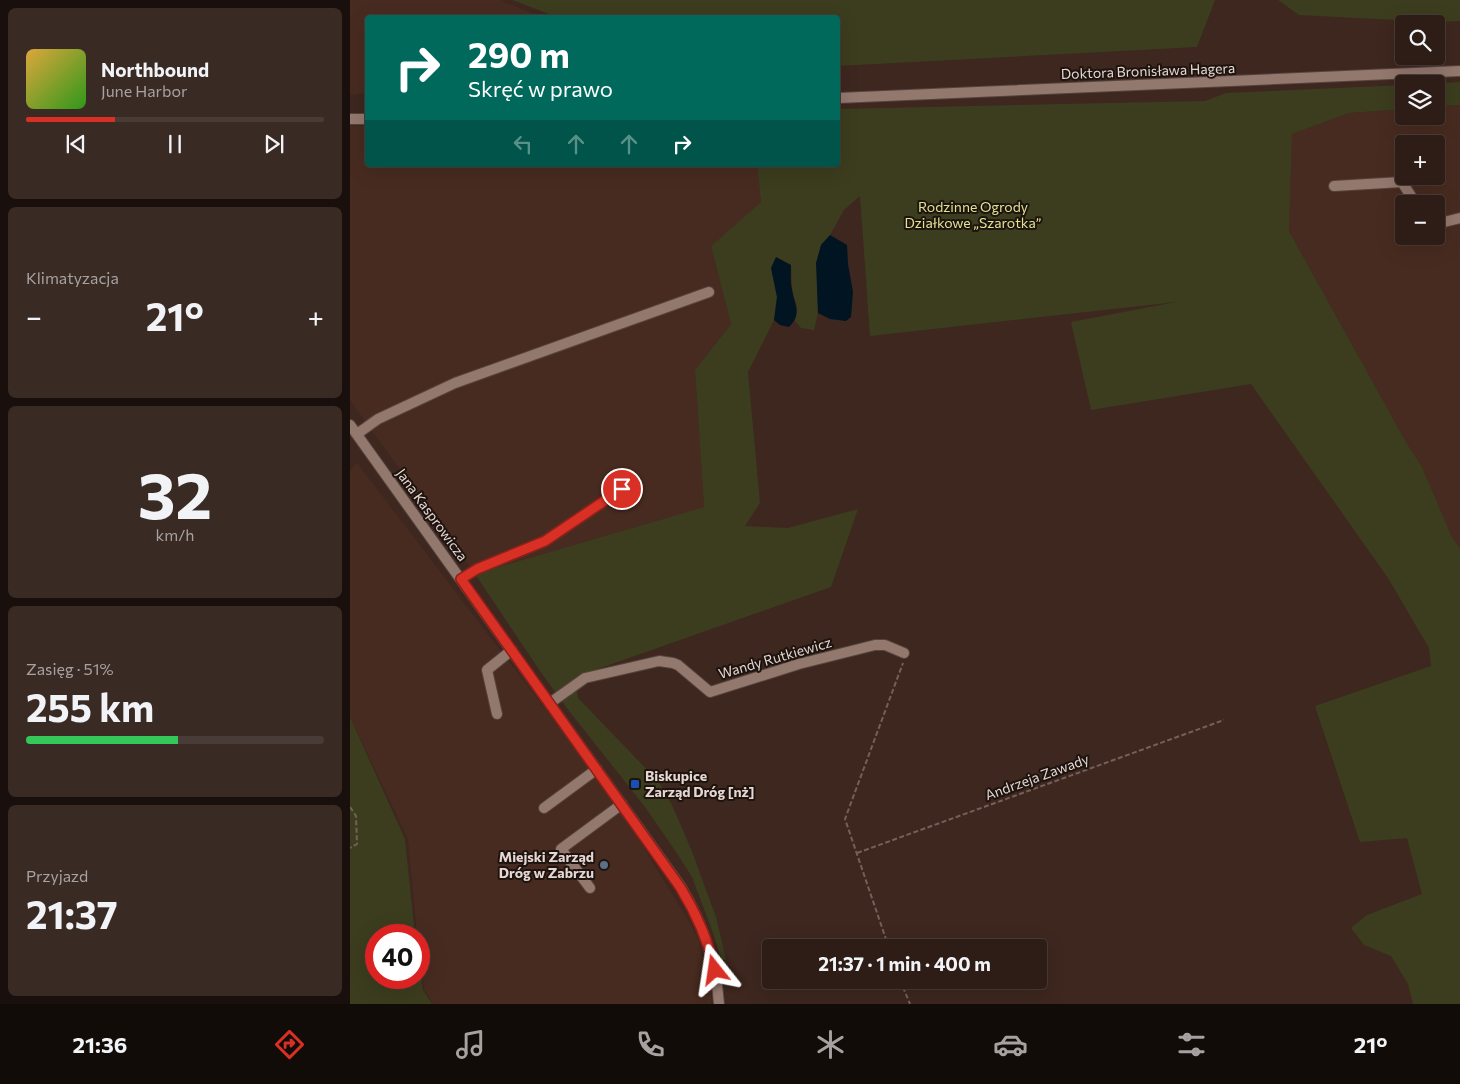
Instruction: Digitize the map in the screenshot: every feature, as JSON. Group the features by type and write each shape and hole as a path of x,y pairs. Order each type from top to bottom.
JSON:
{"street":[{"name":"Doktora Bronisława Hagera","path":"840,98 1460,71"},
{"path":"350,119 365,118"},
{"path":"1334,186 1402,182 1410,195"},
{"path":"1445,222 1460,218"},
{"path":"357,434 378,419 455,383 709,292"},
{"name":"Jana Kasprowicza","path":"350,425 666,865 696,913 707,939 718,981 719,1004"},
{"path":"461,579 477,569 545,541 622,489"},
{"name":"Wandy Rutkiewicz","path":"550,703 585,678 659,661 678,665 710,692 799,664 875,645 885,645 904,653"},
{"path":"497,714 488,670 512,650"},
{"path":"544,808 597,769"},
{"path":"590,888 561,849 622,804"}],"path":[{"path":"886,939 846,819 904,660 904,653"},
{"name":"Andrzeja Zawady","path":"857,852 1224,720"},
{"path":"350,807 356,816 357,844 350,848"},
{"path":"904,989 910,1004"}],"shaded area":[{"path":"350,0 500,0 536,15 365,15 365,93 350,95"},
{"path":"1460,105 1460,548 1452,537 1422,467 1406,442 1289,231 1292,134 1349,113 1395,110 1395,125 1445,125 1445,106"},
{"path":"350,126 365,126 365,167 757,167 761,202 711,246 731,324 695,370 704,507 475,574 350,400"},
{"path":"357,463 624,812 698,939 711,990 711,1004 433,1004 424,989 430,989 430,924 416,924 408,839 350,717 350,470"}],"green space":[{"path":"512,0 1215,0 1197,47 840,66 840,15 552,15"},
{"path":"1278,0 1460,0 1460,21 1445,22 1445,15 1395,15 1395,20 1299,15"},
{"path":"1460,82 1460,105 1445,106 1445,83"},
{"name":"Rodzinne Ogrody Działkowe „Szarotka”","path":"1395,85 1395,110 1349,113 1292,134 1289,231 1406,442 1422,467 1452,537 1460,548 1460,1004 1413,1004 1408,984 1391,956 1364,945 1351,928 1367,915 1422,894 1407,838 1360,842 1315,706 1431,666 1429,648 1388,578 1251,384 1091,410 1071,322 1176,302 870,336 860,196 844,210 830,235 821,245 817,280 818,313 814,330 801,328 795,321 797,307 792,290 791,265 771,268 777,297 774,320 748,372 760,503 745,526 788,528 858,509 831,587 575,677 578,698 659,782 672,805 691,849 716,917 726,960 721,959 692,877 645,807 540,671 475,574 704,507 695,370 731,324 711,246 761,202 757,167 840,167 840,109 1205,101 1226,93"},
{"path":"350,717 405,839 414,924 365,924 365,989 423,989 432,1004 350,1004"}],"water":[{"path":"830,235 847,245 853,292 851,317 846,321 830,319 818,313 816,263 821,245"},
{"path":"776,257 791,265 791,283 797,313 789,327 780,325 774,320 777,297 771,268"}],"place":[{"name":"Biskupice Zarząd Dróg [nż]","path":"635,784"},
{"name":"Miejski Zarząd Dróg w Zabrzu","path":"604,865"}],"route":[{"path":"622,489 545,541 477,569 461,579 666,865 696,913 707,939 715,970"}]}
